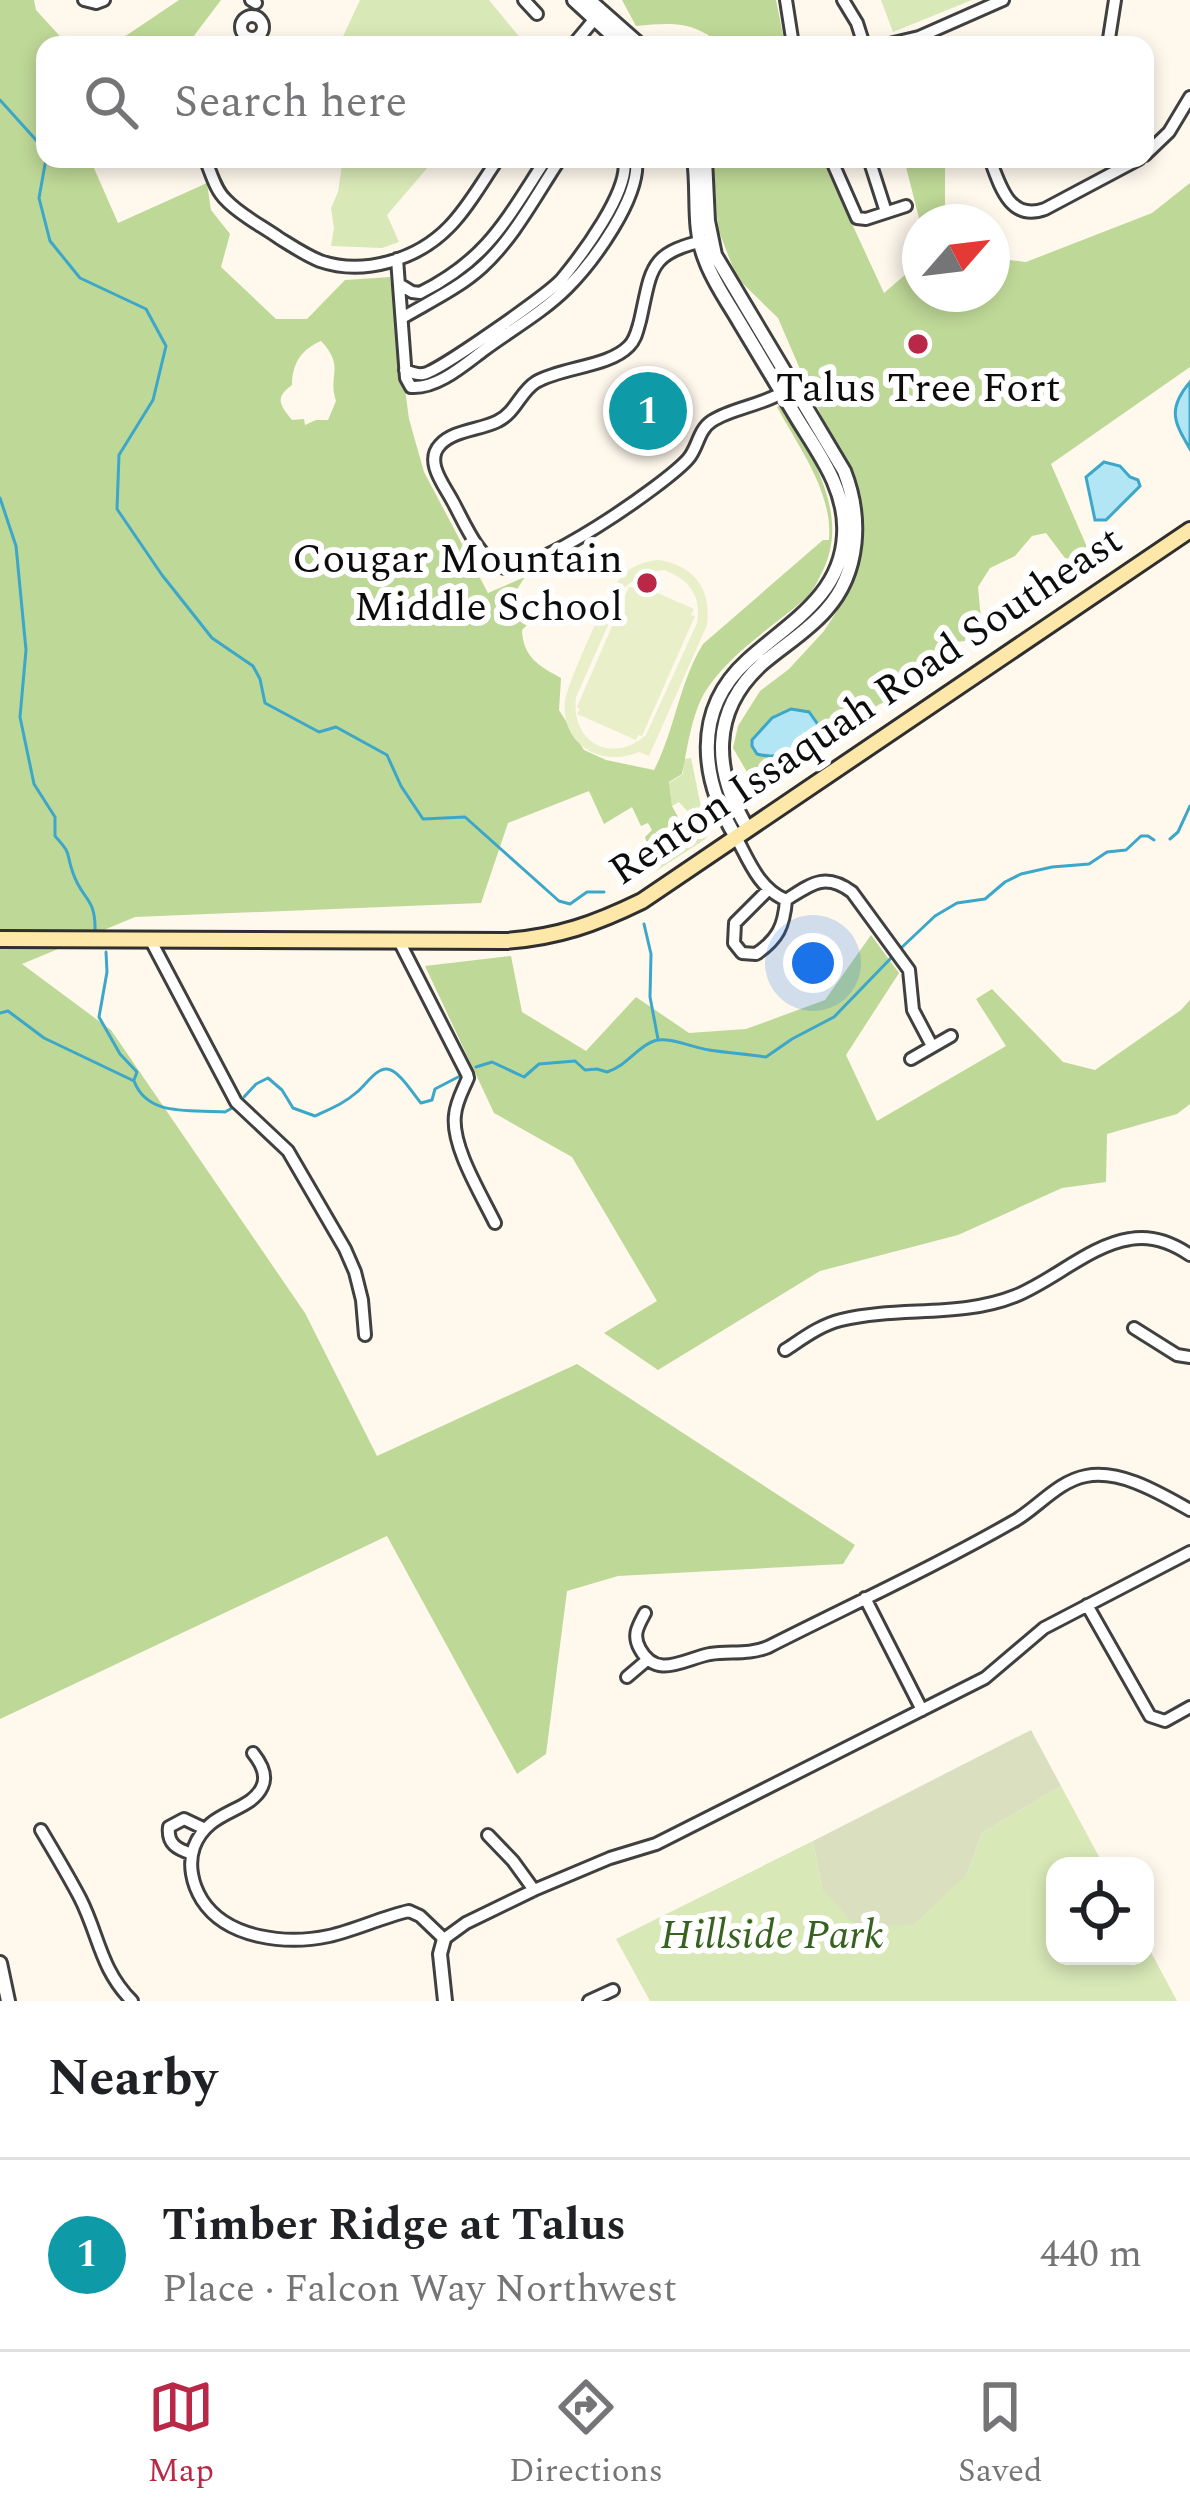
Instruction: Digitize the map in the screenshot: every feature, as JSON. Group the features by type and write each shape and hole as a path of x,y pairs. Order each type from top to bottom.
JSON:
{"main road":[{"name":"Renton Issaquah Road Southeast","path":"0,939 506,941 589,926 642,901 1190,530"}],"street":[{"path":"85,1 104,0"},
{"path":"524,0 538,14"},
{"path":"574,0 627,36"},
{"path":"589,0 615,36"},
{"path":"786,0 792,36"},
{"path":"843,0 861,36"},
{"path":"921,36 1004,0"},
{"path":"1109,36 1115,0"},
{"path":"254,5 263,23 258,36"},
{"path":"580,36 597,16"},
{"path":"1154,146 1169,132 1190,97"},
{"path":"209,168 230,205 303,254 328,263 365,266 397,260 450,226 492,168"},
{"path":"399,284 420,293 469,264 494,238 540,168"},
{"path":"402,318 488,261 554,168"},
{"path":"405,370 423,374 445,364 561,280 611,206 625,168"},
{"path":"397,260 405,370 407,383 416,388 442,379 566,289 621,213 637,168"},
{"path":"695,168 712,275 844,471 854,510 855,542 848,574 834,601 752,674 728,715 721,750 723,776 742,833 767,890 786,900"},
{"path":"705,168 705,240"},
{"path":"834,168 857,218 902,207"},
{"path":"872,168 886,212"},
{"path":"995,168 1011,204 1029,214 1125,168"},
{"path":"705,240 670,251 654,266 637,334 628,347 537,382 502,419 448,439 437,448 437,472 468,530 498,566 524,566 618,514 687,461 713,421 788,390"},
{"path":"786,900 818,882 839,884 852,892 909,970 913,1010 932,1046"},
{"path":"767,890 735,923 734,943 742,953 756,954 779,934 786,900"},
{"path":"398,939 468,1078 455,1111 456,1136 495,1223"},
{"path":"151,941 236,1102 288,1151 345,1249 362,1300 365,1335"},
{"path":"910,1059 951,1036"},
{"path":"784,1350 841,1320 1008,1299 1123,1240 1153,1238 1190,1255"},
{"path":"1134,1328 1177,1355 1190,1357"},
{"path":"645,1613 635,1636 647,1660 663,1667 714,1654 757,1652 1018,1519 1065,1484 1088,1475 1145,1487 1190,1510"},
{"path":"445,2001 440,1954 445,1939 466,1923 610,1858 656,1844 985,1678 1045,1628 1190,1552"},
{"path":"866,1598 922,1710"},
{"path":"1088,1605 1150,1716 1165,1720 1190,1707"},
{"path":"627,1677 647,1660"},
{"path":"253,1754 264,1776 261,1789 203,1828 192,1854 193,1881 206,1906 251,1934 314,1939 409,1911 445,1939"},
{"path":"192,1854 173,1845 170,1827 184,1819 203,1828"},
{"path":"41,1830 81,1900 102,1960 132,2001"},
{"path":"488,1835 534,1890"},
{"path":"0,1963 8,2001"},
{"path":"589,2001 613,1990"}],"green space":[{"path":"0,0 34,0 36,10 60,36 36,36 36,168 94,168 118,223 207,183 211,210 230,234 221,267 276,319 307,319 345,280 390,277 409,419 424,472 488,593 525,577 517,589 520,604 534,618 522,630 525,647 539,665 561,678 559,710 584,750 654,770 703,644 823,540 829,540 820,488 777,407 809,390 778,318 737,278 718,229 714,168 826,168 884,293 902,278 902,312 1010,312 1010,260 1026,262 1152,213 1190,183 1190,367 1051,464 1090,554 1071,566 1046,533 1032,536 1015,556 990,568 978,587 982,630 965,641 945,643 912,689 878,705 792,767 747,772 733,748 738,726 760,691 789,669 824,631 850,591 861,536 859,495 813,398 789,412 826,492 832,534 829,555 807,596 730,662 703,695 682,774 669,782 672,806 689,837 686,847 667,860 656,851 654,868 645,837 652,830 648,823 641,826 632,807 604,824 589,791 508,823 481,903 135,917 22,964 111,1030 305,1313 377,1456 577,1364 855,1545 843,1564 618,1576 567,1591 546,1754 517,1774 387,1536 0,1719","holes":["321,341 334,365 336,401 328,420 305,425 304,419 292,420 281,398 292,385 303,353"]},
{"path":"179,0 221,0 194,36 127,35"},
{"path":"360,0 489,0 519,36 343,36"},
{"path":"622,0 776,0 783,36 709,36 671,24 636,26"},
{"path":"881,0 972,0 893,32"},
{"path":"342,168 427,168 387,215 399,242 382,248 331,246 331,208"},
{"path":"906,168 945,168 945,204 915,204"},
{"path":"657,560 681,567 697,580 706,600 707,625 649,756 639,752 612,757 598,754 569,730 565,716 568,691 617,583 639,564","holes":["664,570 695,597 697,623 646,735 619,748 596,744 579,726 576,697 625,587 643,573"]},
{"path":"635,583 694,609 691,615 695,616 642,736 636,740 577,714 629,587"},
{"path":"691,758 701,807 693,813 697,818 704,814 711,832 656,871 656,851 667,860 695,836 692,825 696,821 679,802 672,806 669,783 683,774 684,759"},
{"path":"871,935 899,973 846,1055 877,1121 1006,1046 976,999 992,989 1063,1062 1095,1070 1190,1000 1190,1104 1177,1114 1107,1134 1106,1182 1062,1188 958,1235 820,1271 658,1370 604,1333 657,1301 572,1157 494,1113 425,966 511,956 522,1012 586,1051 636,997 689,1033 746,1029 825,1000"},
{"path":"1031,1730 1061,1786 982,1833 967,1874 913,1925 857,1927 822,1889 813,1841"},
{"name":"Hillside Park","path":"1061,1786 1099,1857 1046,1857 1046,1965 1154,1965 1154,1958 1177,2001 650,2001 616,1939 813,1841 822,1889 967,1874 982,1833"}],"water":[{"path":"1190,382 1190,449 1175,416 1178,400"},
{"path":"1104,462 1120,466 1140,486 1106,520 1095,520 1086,477"},
{"path":"791,709 809,712 819,726 784,753 757,754 752,740 772,718"}],"waterway":[{"path":"0,100 36,140"},
{"path":"44,168 39,198 50,241 80,278 146,309 166,346 153,400 119,455 117,509 162,575 212,638 253,666 265,703 319,732 336,727 387,755 423,819 465,817 559,901 570,904 587,892 604,892"},
{"path":"0,498 16,546 26,650 20,717 34,784 55,817 55,836 91,905 95,931"},
{"path":"1170,839 1190,806"},
{"path":"899,950 935,916 957,903 985,899 1021,874 1089,864 1107,852 1126,850 1141,836 1154,840"},
{"path":"644,924 658,1039"},
{"path":"106,952 99,1017 120,1054 137,1072 134,1080"},
{"path":"476,1067 492,1062 524,1077 539,1064 575,1061 585,1070 607,1072 648,1043 660,1040 766,1057 834,1017 892,957"},
{"path":"0,1013 8,1011 44,1038 134,1081 149,1101 160,1106 185,1111 232,1108"},
{"path":"244,1097 268,1078 293,1108 315,1116 347,1099 383,1069 396,1073 421,1103 432,1100 435,1089 460,1076"}],"place":[{"name":"Talus Tree Fort","path":"918,344"},
{"name":"Timber Ridge at Talus","path":"648,411"},
{"name":"Cougar Mountain Middle School","path":"647,583"}]}
